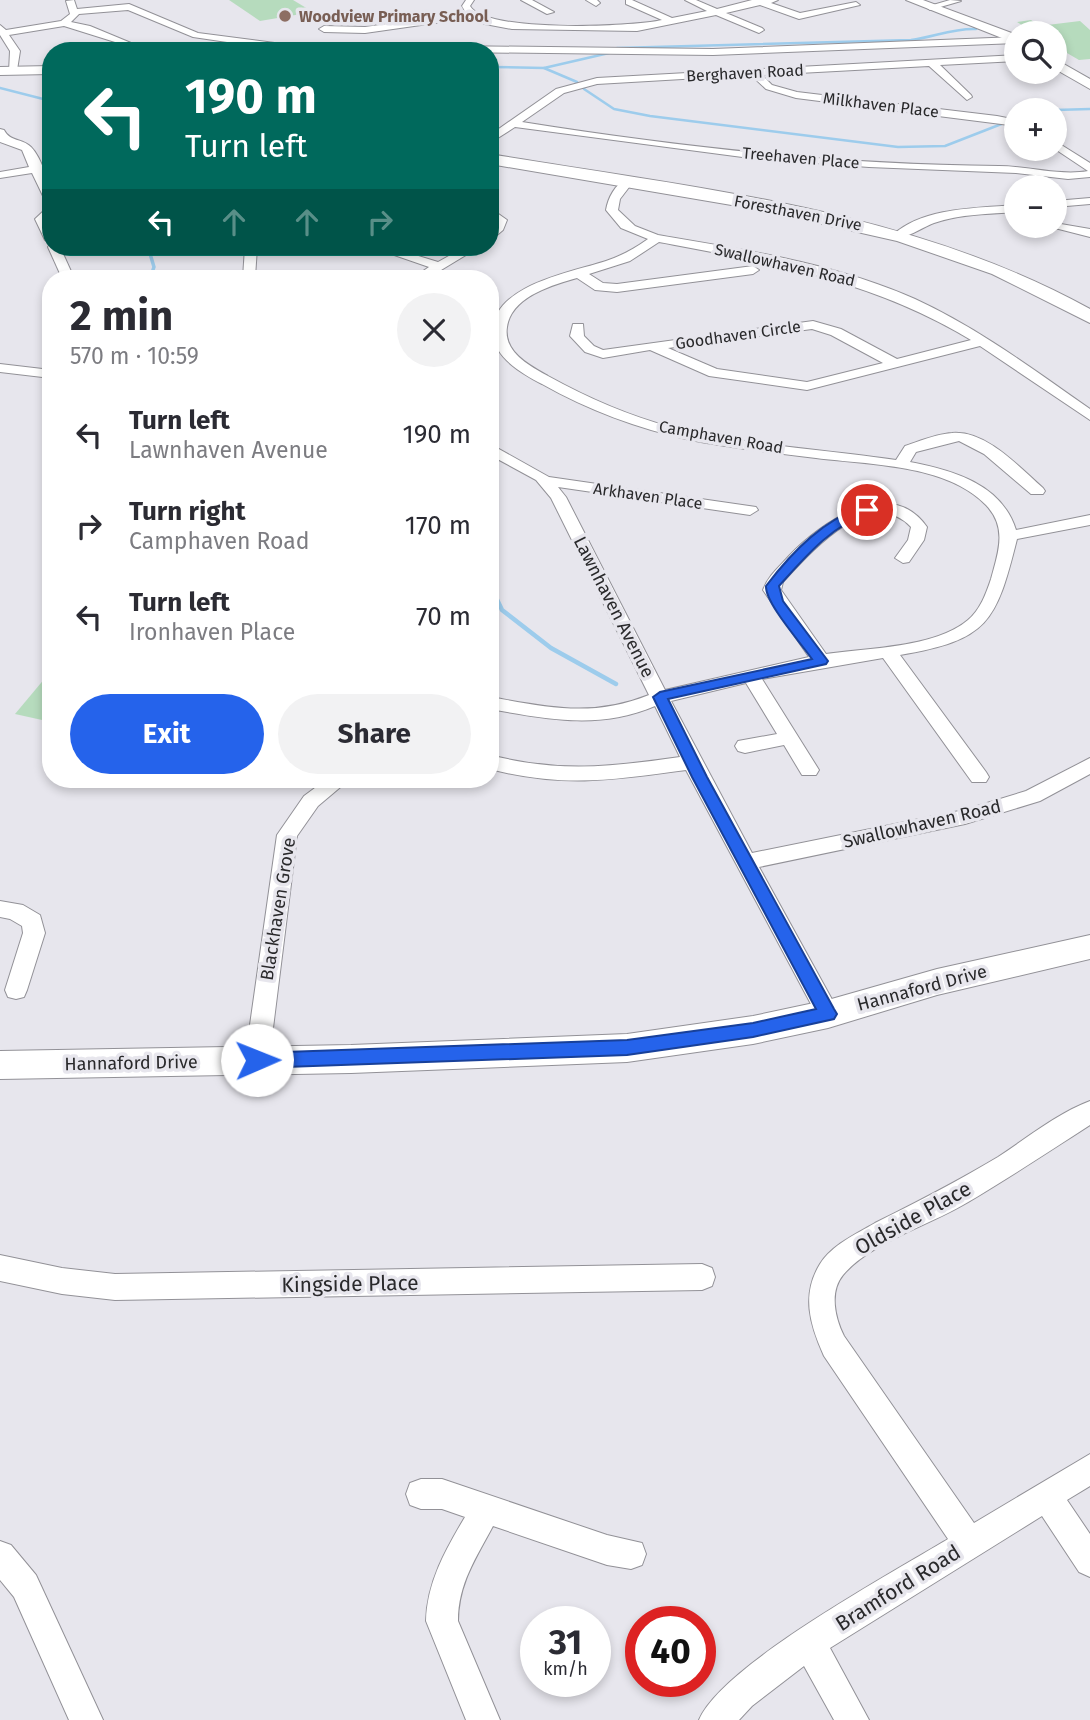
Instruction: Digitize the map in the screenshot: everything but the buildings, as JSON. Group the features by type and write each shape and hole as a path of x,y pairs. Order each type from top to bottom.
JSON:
{"street":[{"path":"64,23 75,15 69,0"},
{"path":"470,0 466,6 471,15"},
{"path":"525,0 550,12"},
{"path":"689,0 759,30"},
{"path":"324,29 365,30 425,26 471,15 494,23 525,27 637,27 673,22 758,1 774,0"},
{"path":"912,0 1004,35"},
{"path":"758,1 802,17 856,5"},
{"path":"930,7 957,1"},
{"path":"629,2 673,22"},
{"path":"74,12 129,7 181,30 243,42"},
{"path":"42,70 6,71 15,51 2,31 64,23 87,28 121,42"},
{"path":"499,50 713,52 1004,40"},
{"name":"Berghaven Road","path":"499,134 560,91 609,80 1004,59"},
{"path":"932,63 967,97"},
{"path":"600,66 609,80"},
{"path":"1067,71 1090,85"},
{"name":"Milkhaven Place","path":"753,72 769,87 796,95 1004,120"},
{"name":"Treehaven Place","path":"499,128 621,142 708,148 797,160 1032,171 1072,176 1090,174"},
{"path":"0,132 3,139 26,148 42,181"},
{"path":"606,139 590,146 639,153 621,142"},
{"path":"1067,152 1090,168"},
{"name":"Foresthaven Drive","path":"499,161 826,217 900,234 994,267 1089,315"},
{"path":"0,175 36,169"},
{"name":"Swallowhaven Road","path":"627,182 614,199 612,210 623,225 657,238 783,262 853,281 909,302 981,342 1090,416"},
{"path":"1067,203 1090,201"},
{"path":"900,234 922,221 940,216 1004,210"},
{"path":"1067,229 1090,233"},
{"name":"Camphaven Road","path":"657,238 625,258 549,283 522,297 512,305 500,323 500,341 507,352 538,377 616,412 662,429 901,465 946,475 976,489 998,508 1008,526 1010,536"},
{"path":"405,256 439,267"},
{"path":"434,270 458,256"},
{"path":"578,273 600,287 617,288 753,270"},
{"name":"Goodhaven Circle","path":"654,347 813,325 836,332 896,364"},
{"path":"578,327 576,334 579,340 592,352 614,355 654,347"},
{"name":"Goodhaven Circle","path":"654,347 714,373 796,386 815,386 981,342"},
{"path":"0,368 42,373"},
{"path":"901,465 910,449 950,438 965,438 977,443 1037,491"},
{"name":"Lawnhaven Avenue","path":"499,454 547,481 558,497 692,762 828,1014"},
{"name":"Arkhaven Place","path":"547,481 750,510"},
{"path":"821,661 777,601 772,590 775,581 845,516 867,510 897,511 915,520 919,527 916,540 903,558"},
{"path":"499,704 583,718 618,714 660,697 821,661 887,652 953,636 968,631 988,609 1010,536 1090,520"},
{"path":"887,652 979,777"},
{"path":"751,676 809,770"},
{"path":"745,746 789,738"},
{"path":"499,764 538,773 575,775 626,772 692,762"},
{"name":"Swallowhaven Road","path":"746,862 988,811 1033,796 1090,765"},
{"name":"Blackhaven Grove","path":"257,1060 287,835 311,801 328,788"},
{"path":"0,909 15,911 32,921 34,933 16,990"},
{"name":"Hannaford Drive","path":"2,1071 627,1048 753,1030 828,1014 937,982 1090,947"},
{"name":"Oldside Place","path":"970,1543 834,1346 824,1327 821,1304 824,1282 834,1266 851,1252 954,1197 1090,1112"},
{"name":"Kingside Place","path":"0,1268 62,1281 114,1287 702,1277"},
{"name":"Bramford Road","path":"716,1720 740,1694 809,1643 1090,1469"},
{"path":"432,1494 619,1552"},
{"path":"1046,1495 1090,1561"},
{"path":"483,1720 442,1621 441,1608 451,1574 486,1509"},
{"path":"0,1556 24,1586 86,1720"},
{"path":"809,1643 852,1720"}],"green space":[{"path":"229,0 293,0 313,12 260,21"},
{"path":"1080,21 1090,30 1090,59 1079,60 1067,53 1067,23"},
{"path":"42,682 42,720 15,714"}],"waterway":[{"path":"617,48 911,40 976,29"},
{"path":"544,68 609,53"},
{"path":"499,67 544,68"},
{"path":"544,68 577,82"},
{"path":"0,88 42,99"},
{"path":"584,89 614,109 650,116 898,147 945,146 1004,123"},
{"path":"1067,110 1090,109"},
{"path":"151,256 153,270"},
{"path":"499,604 502,610 551,648 616,684"}],"place":[{"name":"Woodview Primary School","path":"285,16"}],"route":[{"path":"257,1060 627,1048 753,1030 828,1014 700,777 660,697 821,661 777,601 772,586 805,550 830,528 845,516 867,510"}]}
